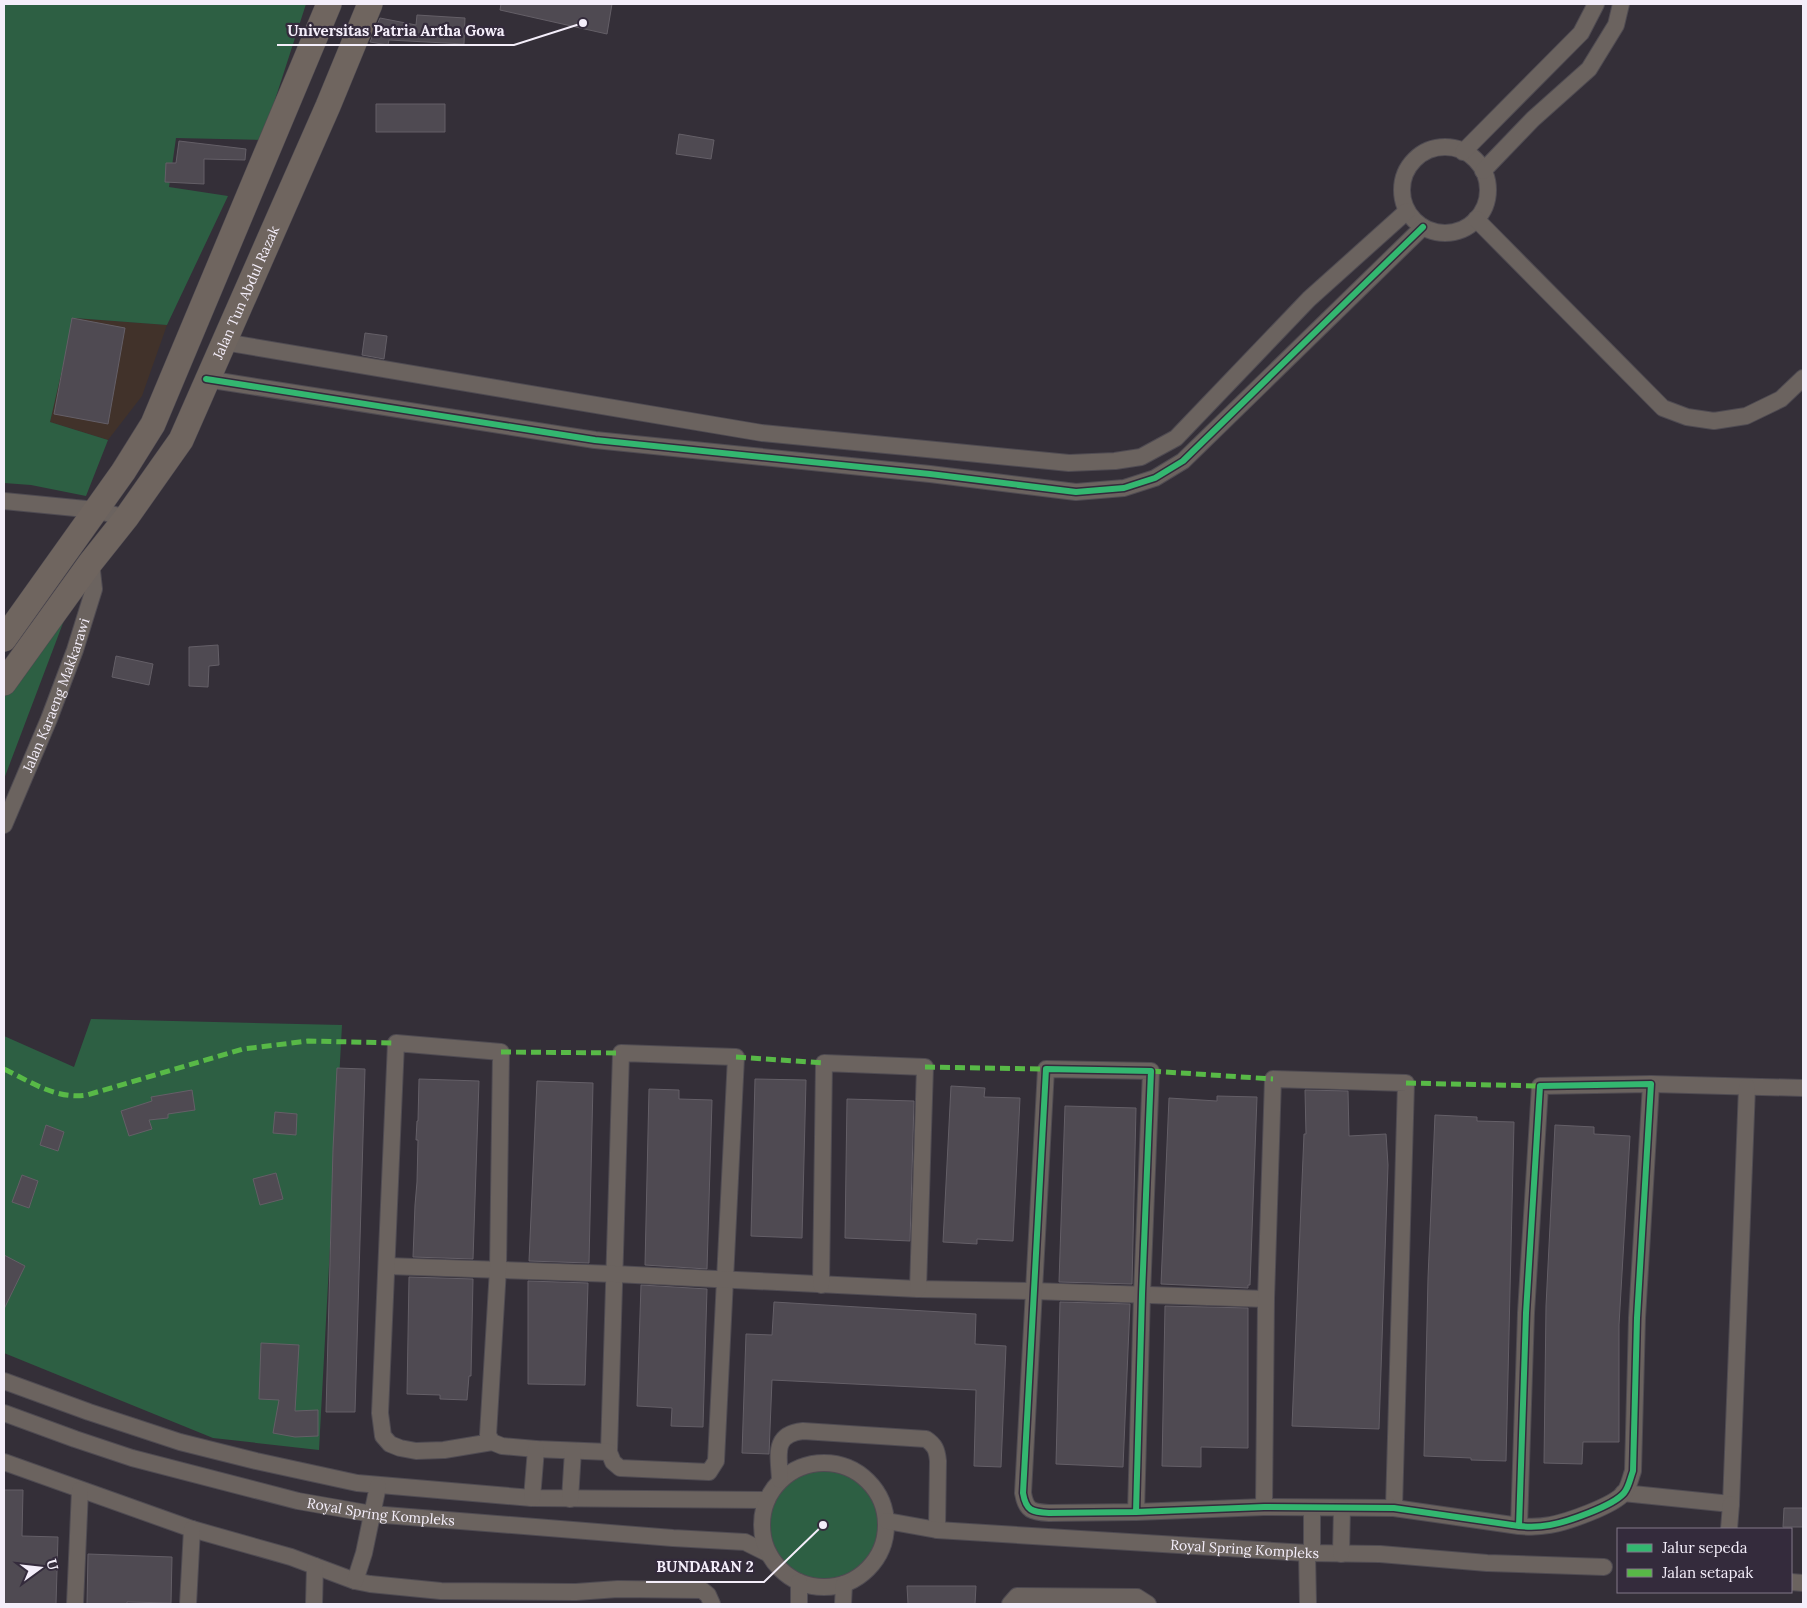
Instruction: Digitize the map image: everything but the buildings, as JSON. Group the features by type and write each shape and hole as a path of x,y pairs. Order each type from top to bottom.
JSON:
{"main road":[{"path":"4,639 123,472 153,424 329,4"},
{"name":"Jalan Tun Abdul Razak","path":"4,683 181,440 206,379 328,106 370,4"}],"street":[{"path":"1464,152 1581,33 1596,4"},
{"path":"1483,172 1533,119 1589,69 1616,25 1621,4"},
{"path":"1437,148 1451,148 1464,152 1475,160 1483,172 1487,186 1486,201 1476,219 1470,225 1457,232 1443,233 1428,230 1416,222 1407,211 1402,198 1402,184 1406,171 1414,160 1425,152 1437,148"},
{"path":"224,342 762,433 1069,463 1114,461 1141,457 1176,438 1310,300 1407,211"},
{"path":"1476,219 1663,408 1687,417 1714,421 1746,416 1781,399 1803,378"},
{"path":"206,379 595,440 930,474 1076,492 1124,488 1155,478 1183,461 1423,227"},
{"path":"4,501 96,510 126,518"},
{"path":"70,545 91,562"},
{"name":"Jalan Karaeng Makkarawi","path":"4,825 49,719 75,650 94,588 91,562"},
{"path":"492,1442 488,1435 498,1269 501,1052 396,1043 380,1413 383,1436 390,1444 416,1451 444,1450 492,1442 502,1446 536,1449 608,1452"},
{"path":"621,1054 736,1057 725,1280 716,1461 713,1468 709,1472 702,1473 626,1469 616,1465 608,1452 621,1054"},
{"path":"821,1285 824,1063 925,1067 918,1289"},
{"path":"1136,1512 1142,1294 1152,1071 1046,1069 1023,1493 1028,1509 1036,1512 1136,1512 1264,1508 1394,1508 1534,1527 1552,1525 1580,1516 1613,1501 1628,1487 1633,1471 1637,1318 1651,1084"},
{"path":"1264,1508 1266,1299 1273,1079 1406,1083 1394,1508"},
{"path":"1518,1526 1526,1313 1540,1086 1651,1084 1803,1088"},
{"path":"1729,1528 1747,1087"},
{"path":"387,1266 615,1274 918,1289 1266,1299"},
{"name":"Royal Spring Kompleks","path":"4,1381 180,1442 333,1478 378,1486 532,1498 767,1500"},
{"name":"Royal Spring Kompleks","path":"4,1413 132,1458 298,1501 372,1514 745,1542 769,1554"},
{"path":"780,1480 780,1444 784,1437 792,1432 803,1431 926,1440 933,1444 937,1450 937,1530"},
{"path":"532,1498 536,1449"},
{"path":"570,1499 573,1451"},
{"path":"4,1462 192,1529 291,1557 370,1584 441,1598 576,1598 618,1589 702,1590 708,1595 712,1604"},
{"path":"811,1463 835,1463 846,1466 857,1471 874,1488 885,1509 887,1521 884,1544 873,1564 865,1573 844,1584 822,1587 799,1582 787,1575 769,1554 762,1527 763,1513 767,1500 780,1480 790,1472 811,1463"},
{"path":"355,1580 364,1553 378,1486"},
{"path":"75,1604 80,1490"},
{"path":"1623,1493 1731,1504"},
{"path":"1308,1604 1312,1508"},
{"path":"1341,1554 1342,1508"},
{"name":"Royal Spring Kompleks","path":"887,1521 937,1530 1310,1553 1380,1554 1487,1563 1604,1567"},
{"path":"188,1604 192,1529"},
{"path":"314,1604 315,1566"},
{"path":"799,1582 799,1604"},
{"path":"843,1604 844,1584"},
{"path":"1010,1604 1017,1596 1137,1597 1148,1604"}],"shaded area":[{"path":"74,318 167,325 142,396 108,440 50,422"}],"green space":[{"path":"4,4 306,4 262,140 176,138 169,187 228,196 167,325 74,318 50,422 108,440 86,496 31,485 4,483"},
{"path":"77,586 4,779 4,684"},
{"path":"91,1019 342,1025 319,1450 213,1438 4,1353 4,1036 74,1067"},
{"path":"825,1468 847,1472 865,1484 877,1502 881,1524 877,1546 865,1564 847,1576 825,1580 803,1576 785,1564 773,1546 769,1524 773,1502 785,1484 803,1472"}],"marked path":[{"path":"4,1069 44,1089 76,1096 87,1095 243,1049 308,1041 396,1043"},
{"path":"501,1052 621,1053"},
{"path":"736,1057 824,1063"},
{"path":"925,1067 1046,1069"},
{"path":"1151,1071 1273,1079"},
{"path":"1406,1083 1540,1086"}],"cycle path":[{"path":"206,379 595,440 930,474 1076,492 1124,488 1155,478 1183,461 1423,227"},
{"path":"1136,1512 1151,1071 1046,1069 1023,1493 1028,1507 1034,1511 1049,1513 1136,1512 1264,1507 1394,1508 1519,1526 1530,1527 1567,1521 1610,1503 1626,1491 1633,1471 1637,1318 1651,1084 1540,1086 1526,1313 1519,1526"}],"place":[{"name":"Universitas Patria Artha Gowa","path":"583,23"},
{"name":"BUNDARAN 2","path":"823,1525"}]}
